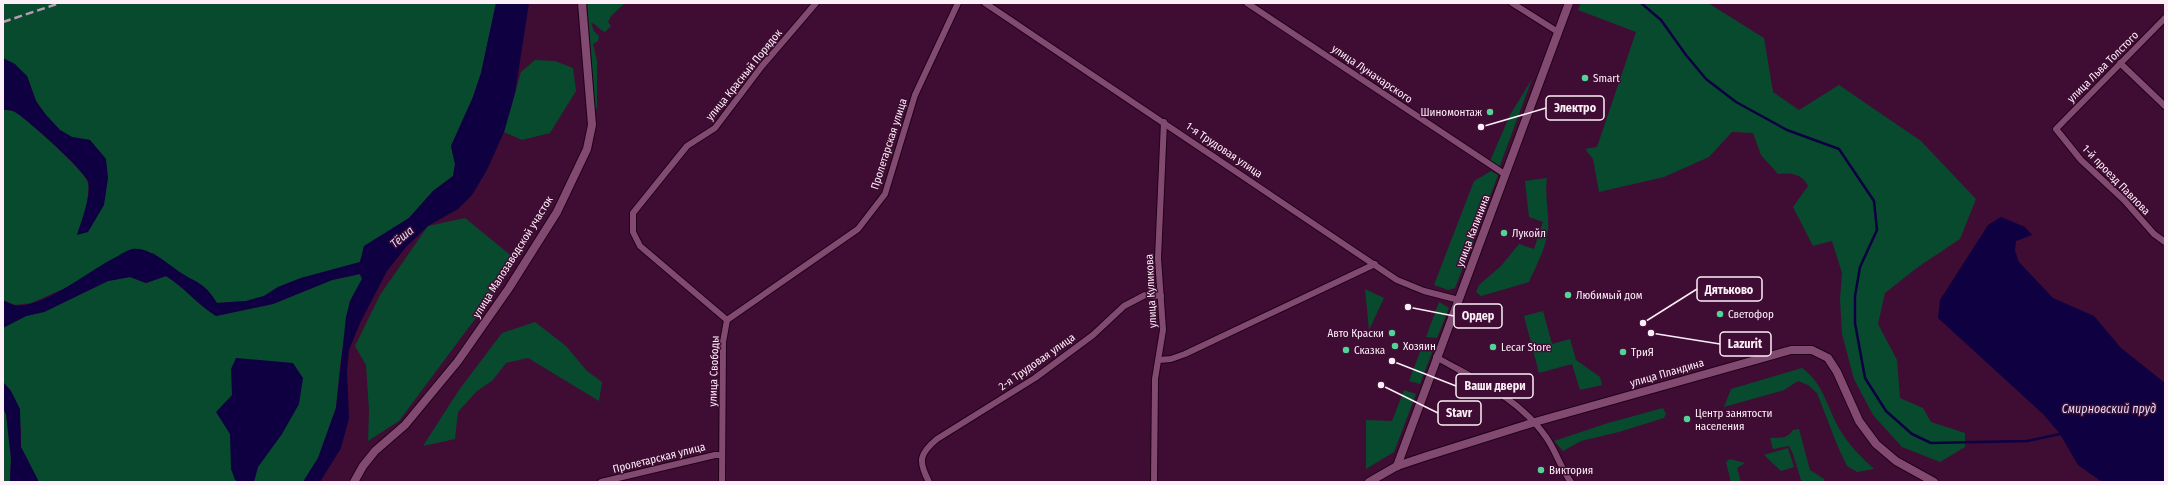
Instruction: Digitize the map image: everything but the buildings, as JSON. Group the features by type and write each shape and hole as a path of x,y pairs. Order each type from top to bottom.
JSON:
{"street":[{"name":"улица Малозаводской участок","path":"354,482 363,466 375,452 405,425 458,361 509,288 557,212 587,149 592,125 582,3"},
{"name":"улица Красный Порядок","path":"727,320 640,246 633,232 633,213 687,146 714,128 762,66 816,3"},
{"name":"Пролетарская улица","path":"727,320 858,230 885,194 915,95 958,3"},
{"name":"1-я Трудовая улица","path":"985,3 1397,280 1424,291 1459,300"},
{"name":"улица Луначарского","path":"1247,3 1506,175"},
{"path":"1512,3 1558,32"},
{"name":"улица Калинина","path":"1397,466 1436,357 1506,175 1569,3"},
{"name":"улица Льва Толстого","path":"2056,129 2165,18"},
{"path":"2120,63 2165,106"},
{"name":"улица Куликова","path":"1154,482 1155,380 1163,330 1158,258 1164,122"},
{"name":"1-й проезд Павлова","path":"2056,129 2081,160 2124,200 2154,234 2165,242"},
{"path":"1159,360 1172,359 1185,354 1374,264"},
{"name":"2-я Трудовая улица","path":"929,482 924,473 921,458 924,449 937,439 1034,378 1092,335 1124,306 1145,295 1161,296"},
{"name":"улица Свободы","path":"722,482 723,342 727,320"},
{"name":"улица Пландина","path":"1369,482 1383,478 1397,466 1535,422 1791,350 1812,350 1828,358 1837,372 1858,421 1876,444 1896,461 1934,482"},
{"path":"1436,357 1507,396 1535,422 1547,438 1571,482"},
{"name":"Пролетарская улица","path":"601,482 715,455 722,455"}],"green space":[{"path":"3,3 496,3 481,73 473,97 451,146 455,164 453,176 433,191 409,218 364,246 360,262 301,278 278,287 264,296 246,301 217,303 206,288 190,279 153,253 87,275 70,286 31,303 15,305 3,300 3,110 14,111 31,124 85,177 88,183 88,196 78,235 106,159 90,140 72,137 60,130 46,115 36,101 27,76 3,58"},
{"path":"587,3 625,3 611,16 608,22 611,26 605,32 591,23 594,31 599,36 598,41 593,44 597,61 597,109 595,108"},
{"path":"1581,3 1708,3 1764,38 1773,92 1799,110 1839,85 1921,141 1976,199 1960,239 1918,267 1885,293 1878,324 1897,360 1900,398 1923,408 1931,422 1965,433 1965,447 1940,462 1902,447 1873,415 1854,379 1842,334 1840,299 1842,273 1832,241 1813,246 1793,207 1808,186 1799,176 1791,174 1778,174 1761,155 1753,133 1732,132 1709,157 1664,177 1599,192 1593,159 1585,149 1597,147 1636,32 1578,10"},
{"path":"535,60 555,61 573,68 576,91 550,133 522,140 504,132 521,72"},
{"path":"1532,79 1499,168 1490,161 1510,115"},
{"path":"1491,171 1498,175 1455,288 1448,290 1434,285 1474,181"},
{"path":"1547,178 1546,193 1548,229 1546,242 1529,282 1481,296 1476,292 1479,285 1501,266 1519,244 1534,249 1543,222 1529,217 1525,181"},
{"path":"465,218 514,258 491,300 399,421 368,441 369,411 366,365 355,346 380,295 428,226"},
{"path":"360,274 362,279 350,301 340,366 336,408 318,458 303,482 39,482 21,447 21,430 11,391 3,382 3,328 26,316 44,312 108,281 130,277 146,283 166,276 216,316 273,304 332,280"},
{"path":"1365,289 1384,298 1369,330"},
{"path":"1439,302 1449,308 1437,338 1426,337"},
{"path":"1543,311 1552,344 1570,339 1576,360 1600,377 1602,385 1580,390 1572,364 1539,373 1524,316"},
{"path":"535,322 566,346 587,371 602,382 599,401 528,358 506,363 493,380 477,391 458,412 455,439 423,446 459,390 502,333"},
{"path":"1423,344 1432,352 1420,384 1409,381"},
{"path":"1802,368 1815,381 1820,389 1847,441 1874,469 1857,472 1847,466 1817,393 1808,385 1798,381 1784,390 1724,407 1731,389"},
{"path":"1404,390 1416,394 1394,452 1366,469 1366,420 1392,421"},
{"path":"3,408 6,414 11,458 10,482 3,482"},
{"path":"1663,408 1666,414 1664,418 1619,432 1581,441 1563,451 1554,441 1608,423"},
{"path":"1799,429 1810,470 1824,479 1824,482 1804,482 1801,480 1789,446 1773,449 1770,438 1786,437 1793,430"},
{"path":"1788,448 1794,467 1781,471 1764,455"},
{"path":"1730,459 1745,463 1737,468 1741,482 1731,482 1726,462"}],"water":[{"name":"Тёша","path":"496,3 529,3 515,93 504,132 487,170 472,195 458,209 428,226 406,247 387,271 360,323 349,350 347,371 349,418 341,448 320,482 303,482 318,458 336,408 346,317 350,301 362,279 360,274 332,280 273,304 216,316 166,276 146,283 130,277 108,281 44,312 26,316 3,328 3,300 14,305 25,305 38,301 52,295 126,251 132,249 150,252 162,259 204,287 217,303 246,301 264,296 278,287 301,278 360,262 364,246 409,218 433,191 453,176 455,164 451,146 473,97 481,73"},
{"path":"3,58 15,64 27,76 36,101 46,115 60,130 72,137 90,140 106,159 108,178 104,205 88,232 77,235 89,194 88,181 84,175 31,124 15,112 3,110"},
{"name":"Смирновский пруд","path":"2001,217 2025,227 2032,235 2016,241 2015,251 2019,262 2053,298 2094,316 2121,348 2165,383 2165,482 2102,482 2078,465 2060,434 2044,415 1938,318 1940,300 1988,225"},
{"path":"236,358 293,363 303,378 299,404 282,434 258,467 254,482 238,482 235,480 231,469 230,434 216,412 232,395 231,369"},
{"path":"3,382 11,391 20,409 21,447 39,482 10,482 11,458 6,414 3,408"}],"waterway":[{"path":"1641,3 1661,20 1686,55 1706,79 1736,102 1787,130 1839,149 1874,201 1877,230 1860,267 1855,296 1855,323 1865,378 1886,411 1912,434 1931,443 2027,441 2060,434"}],"railway":[{"path":"3,22 60,3"}],"place":[{"name":"Smart","path":"1585,78"},
{"name":"Шиномонтаж","path":"1490,112"},
{"name":"Электро","path":"1481,127"},
{"name":"Лукойл","path":"1504,233"},
{"name":"Любимый дом","path":"1568,295"},
{"name":"Ордер","path":"1408,307"},
{"name":"Светофор","path":"1720,314"},
{"name":"Дятьково","path":"1643,323"},
{"name":"Авто Краски","path":"1392,333"},
{"name":"Lazurit","path":"1651,333"},
{"name":"Хозяин","path":"1395,346"},
{"name":"Lecar Store","path":"1493,347"},
{"name":"Сказка","path":"1346,350"},
{"name":"ТриЯ","path":"1623,352"},
{"name":"Ваши двери","path":"1392,361"},
{"name":"Stavr","path":"1381,385"},
{"name":"Центр занятости населения","path":"1687,419"},
{"name":"Виктория","path":"1541,470"}]}
